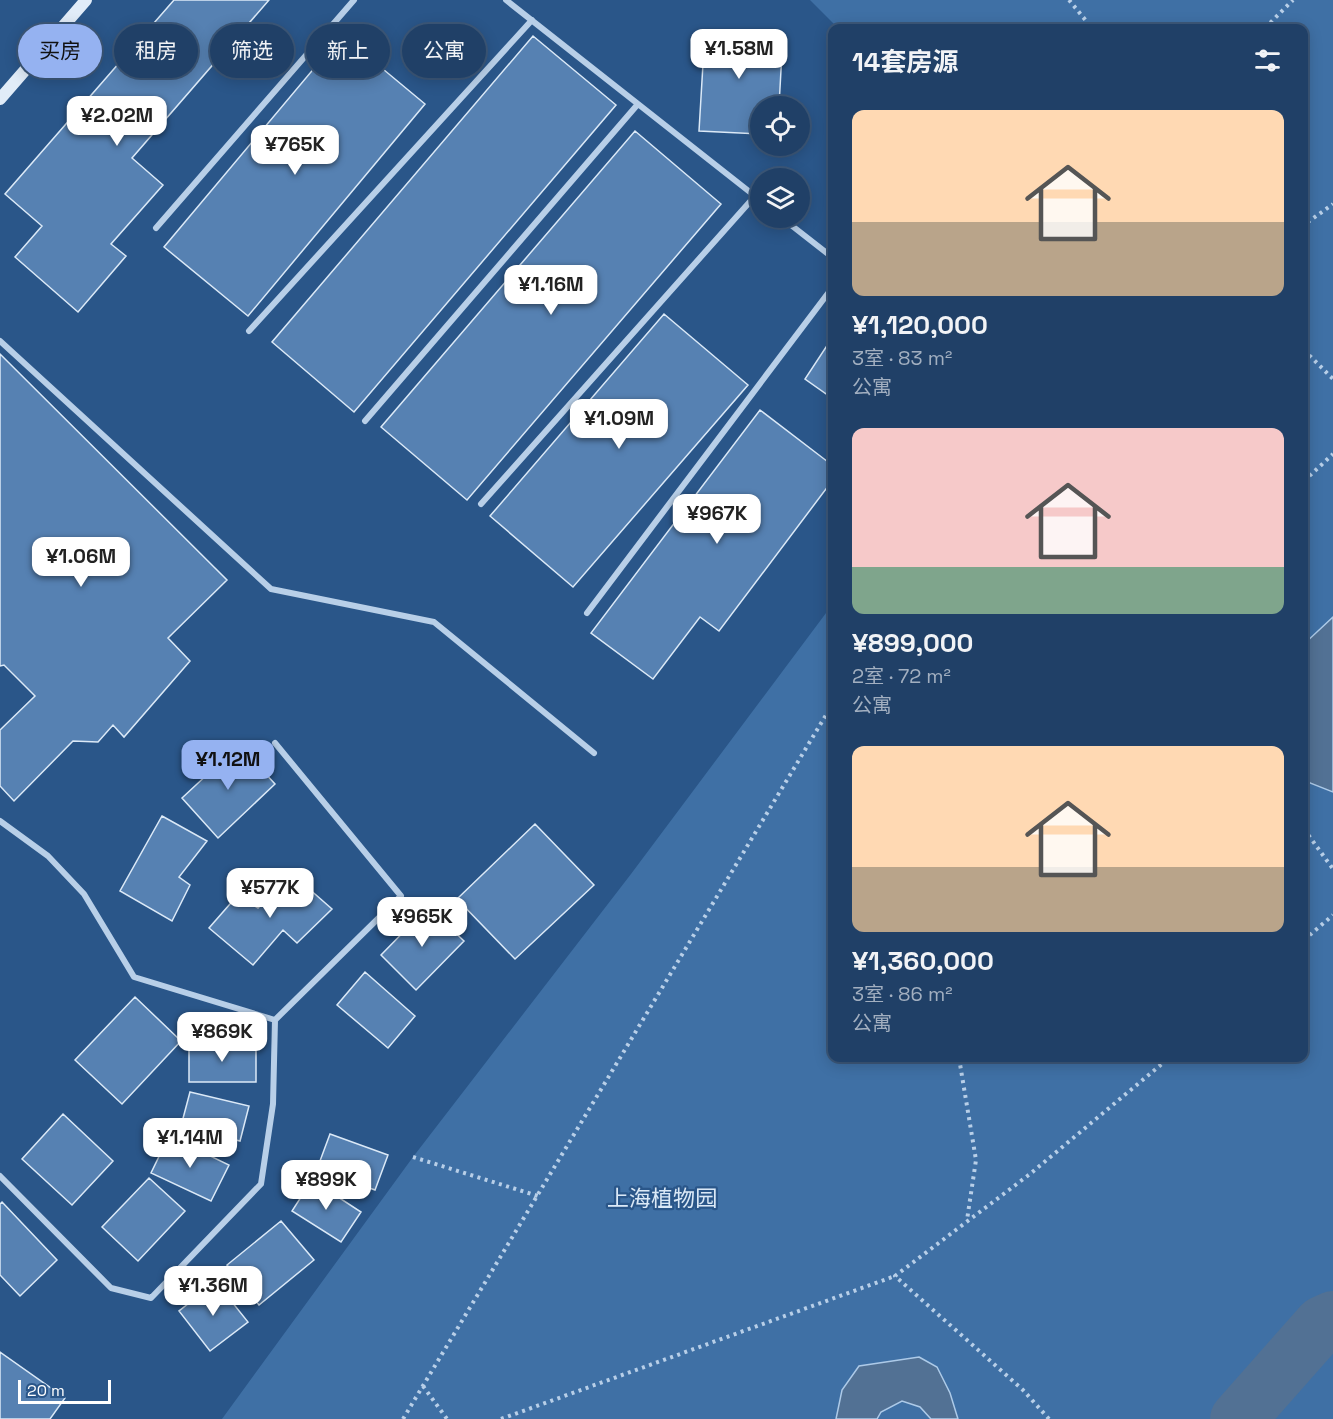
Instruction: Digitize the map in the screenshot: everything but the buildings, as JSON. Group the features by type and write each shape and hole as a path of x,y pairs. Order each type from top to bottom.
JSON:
{"street":[{"path":"0,99 86,0"},
{"path":"156,228 354,0"},
{"path":"506,0 750,192"},
{"path":"249,332 532,20"},
{"path":"365,421 638,104"},
{"path":"481,504 750,207"},
{"path":"795,228 828,254"},
{"path":"587,614 828,293"},
{"path":"0,341 271,589 434,622 594,753"},
{"path":"0,1176 111,1288 151,1298 261,1184 273,1104 275,1020 401,896 275,743"},
{"path":"0,821 48,856 84,894 134,977 275,1020"}],"path":[{"path":"1069,0 1089,24"},
{"path":"1269,24 1293,0"},
{"path":"1308,222 1333,204"},
{"path":"1308,354 1333,379"},
{"path":"1308,477 1333,454"},
{"path":"404,1419 828,712"},
{"path":"1308,835 1333,869"},
{"path":"1308,937 1333,915"},
{"path":"960,1062 976,1160 967,1221"},
{"path":"501,1419 895,1276 1030,1174 1164,1062"},
{"path":"413,1157 538,1196"},
{"path":"895,1276 1023,1390 1049,1419"},
{"path":"423,1386 447,1419"}],"green space":[{"name":"上海植物园","path":"810,0 1333,0 1333,1419 222,1419 413,1157 631,874 828,610 828,1062 1308,1062 1308,24 834,24"}],"shaded area":[{"path":"1333,617 1333,792 1310,783 1308,780 1308,640"},
{"path":"919,1357 937,1367 950,1393 958,1419 931,1419 920,1407 902,1401 881,1412 877,1419 836,1419 842,1390 859,1366"}],"waterway":[{"path":"1238,1419 1322,1324 1333,1319"}]}
